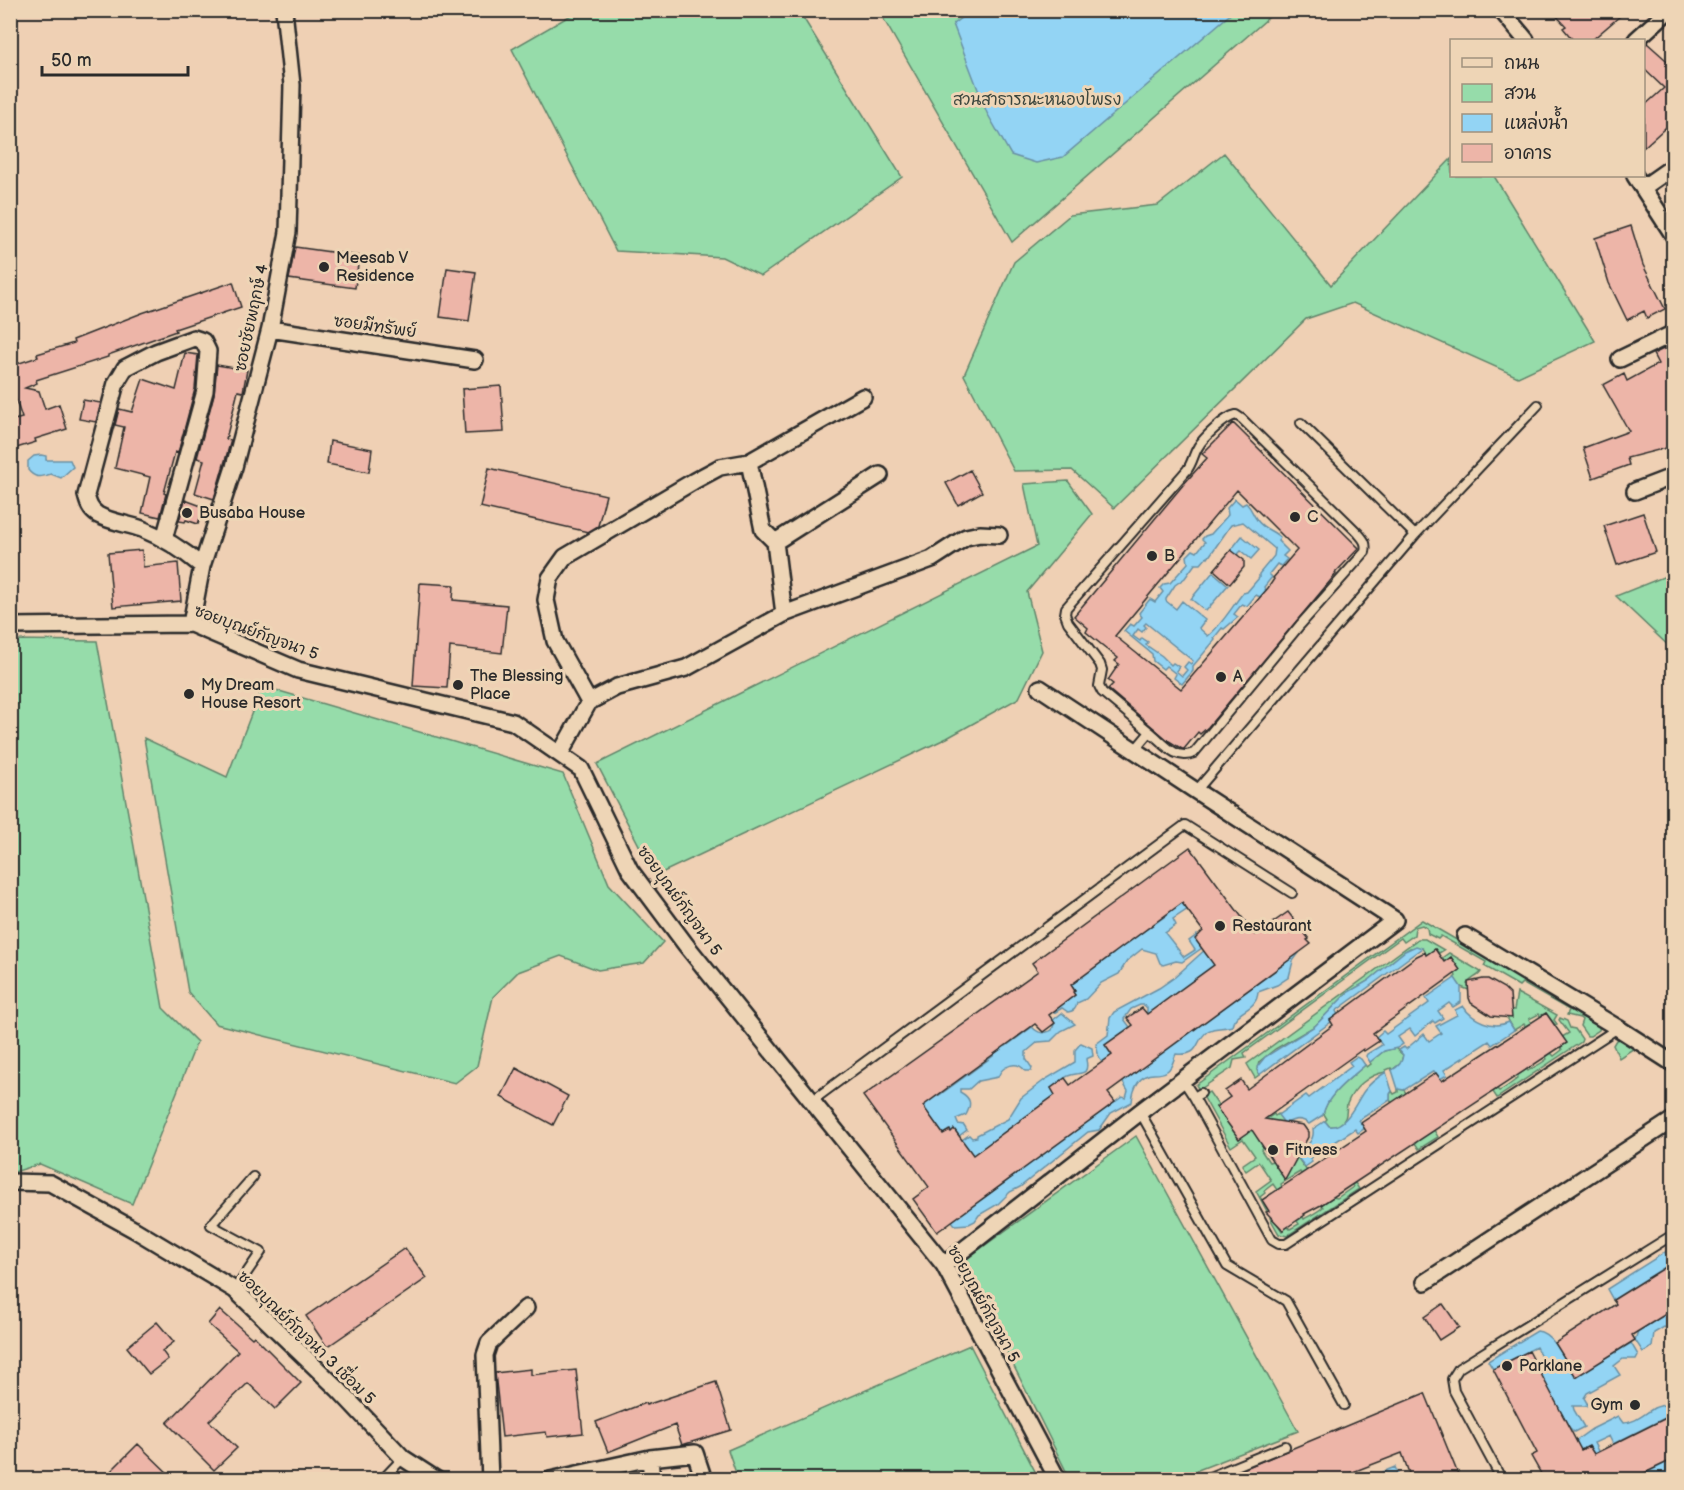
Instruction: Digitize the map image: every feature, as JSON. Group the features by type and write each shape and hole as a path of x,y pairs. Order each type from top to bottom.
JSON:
{"street":[{"name":"ซอยชัยพฤกษ์ 4","path":"191,624 202,566 234,467 270,329 288,232 292,85 284,10"},
{"path":"1637,39 1669,10"},
{"path":"1505,12 1525,39"},
{"path":"1674,166 1640,181 1674,236"},
{"name":"ซอยมีทรัพย์","path":"270,329 475,360"},
{"path":"1620,359 1674,333"},
{"path":"164,540 205,391 208,351 203,341 194,338 156,352 125,368 116,383 86,495 90,508 98,515 142,529 164,540 173,544 202,566"},
{"path":"589,702 555,641 546,600 550,578 565,557 720,467 749,462 863,397"},
{"path":"749,462 762,530 775,542 784,614"},
{"path":"775,542 880,475"},
{"path":"1635,491 1674,476"},
{"path":"560,754 589,702 617,687 686,668 784,614 932,559 966,537 980,534 999,535"},
{"name":"ซอยบุณย์กัญจนา 5","path":"10,626 191,624 298,670 513,722 581,769 630,870 686,945 944,1265 1058,1479"},
{"path":"944,1265 1140,1112 1395,920 1040,688"},
{"path":"1465,936 1674,1064"},
{"path":"1425,1281 1674,1119"},
{"name":"ซอยบุณย์กัญจนา 3 เชื่อม 5","path":"10,1182 50,1183 135,1230 235,1290 338,1389 403,1458 437,1479"},
{"path":"490,1479 485,1355 489,1343 526,1308"},
{"path":"550,1479 650,1458 695,1453 704,1479"},
{"path":"650,1458 652,1479"}],"lane":[{"path":"1196,791 1415,535 1538,405"},
{"path":"1236,415 1358,533 1366,546 1365,552 1300,625 1194,753 1186,756 1176,754 1150,732 1102,692 1099,686 1102,670 1100,664 1068,622 1065,614 1066,608 1187,470 1193,462 1198,446 1224,420 1236,415"},
{"path":"1301,423 1415,535"},
{"path":"1134,751 1150,732"},
{"path":"812,1101 1185,825 1292,893"},
{"path":"1183,1080 1198,1095 1272,1240 1286,1245 1618,1028"},
{"path":"1140,1112 1227,1266 1286,1301 1344,1405"},
{"path":"235,1290 261,1252 211,1225 253,1177"},
{"path":"1502,1479 1454,1391 1452,1379 1459,1368 1674,1234"},
{"path":"1202,1479 1285,1446"},
{"path":"382,1479 403,1458"}],"green space":[{"path":"578,11 799,11 902,177 761,276 722,257 616,251 512,49"},
{"name":"สวนสาธารณะหนองโพรง","path":"879,11 1276,11 1012,242"},
{"path":"1224,153 1331,285 1450,160 1450,177 1495,177 1595,341 1518,377 1353,303 1306,319 1114,508 1072,470 1014,471 964,375 1014,262 1070,215 1158,205"},
{"path":"1068,481 1092,514 1027,592 1042,651 1019,698 947,738 655,876 597,764 1037,546 1024,484"},
{"path":"1673,573 1673,650 1616,596"},
{"path":"11,640 97,641 163,1008 197,1042 132,1204 40,1164 11,1173"},
{"path":"262,686 563,774 609,884 663,942 644,963 598,970 561,956 518,972 493,997 477,1066 455,1083 216,1024 188,992 144,738 227,777"},
{"path":"1422,920 1600,1023 1599,1030 1587,1036 1580,1026 1582,1020 1567,1015 1569,1010 1522,983 1519,986 1484,966 1486,962 1441,936 1438,939 1428,934 1427,928 1422,925 1415,927 1414,935 1404,942 1401,938 1244,1053 1246,1058 1234,1060 1232,1068 1199,1090 1196,1085"},
{"path":"1418,939 1425,939 1444,950 1439,953 1435,949 1426,955 1422,948 1410,948 1405,951 1368,981 1347,993 1315,1026 1275,1049 1259,1062 1257,1070 1259,1075 1255,1078 1247,1064"},
{"path":"1449,953 1481,972 1467,984 1471,987 1469,990 1461,987 1454,978 1460,970 1451,957 1445,962 1442,958"},
{"path":"1517,993 1557,1015 1554,1020 1557,1024 1555,1025 1546,1013 1529,1019 1531,1023 1514,1030 1505,1014 1510,1009 1514,1010"},
{"path":"1560,1018 1567,1021 1570,1028 1575,1029 1582,1039 1581,1042 1497,1098 1493,1092 1497,1089 1499,1091 1506,1087 1517,1079 1516,1076 1547,1059 1546,1057 1551,1053 1554,1056 1562,1050 1561,1047 1566,1043 1562,1037 1569,1033 1559,1020"},
{"path":"1624,1038 1639,1045 1619,1058 1613,1045 1616,1040"},
{"path":"1395,1048 1403,1055 1401,1063 1392,1070 1391,1068 1386,1070 1362,1083 1347,1104 1344,1120 1338,1125 1329,1126 1323,1115 1325,1107 1334,1094 1365,1065 1367,1067 1384,1051"},
{"path":"1398,1089 1404,1090 1431,1132 1434,1130 1438,1137 1419,1149 1415,1143 1417,1141 1390,1100 1392,1091 1394,1094 1398,1092"},
{"path":"1209,1092 1218,1105 1216,1107 1239,1139 1274,1114 1275,1116 1278,1114 1285,1124 1261,1150 1269,1162 1295,1154 1307,1171 1290,1178 1277,1190 1273,1184 1264,1191 1265,1193 1260,1197 1269,1215 1256,1191 1271,1180 1259,1162 1246,1171 1242,1165 1255,1156 1243,1139 1231,1147 1203,1096"},
{"path":"1136,1136 1298,1431 1175,1479 1070,1479 962,1262"},
{"path":"1355,1183 1359,1189 1287,1236 1279,1234 1270,1218 1274,1218 1282,1231 1288,1227 1290,1229 1299,1224 1297,1221 1317,1212 1323,1207 1321,1205 1333,1197 1337,1198"},
{"path":"970,1345 1039,1479 738,1479 728,1450"}],"water":[{"path":"970,11 1234,11 1063,157 1036,163 1011,155 987,113 953,24"},
{"path":"34,456 46,456 46,460 70,460 73,467 61,478 51,474 35,476 28,470 28,461"},
{"path":"1235,499 1242,505 1246,503 1259,523 1280,537 1278,541 1288,551 1283,556 1287,559 1281,566 1277,564 1269,574 1272,577 1264,587 1266,591 1260,597 1256,595 1247,606 1242,604 1234,614 1238,617 1224,629 1222,628 1182,684 1174,678 1176,674 1166,666 1163,669 1153,661 1152,654 1124,631 1130,624 1134,626 1142,617 1139,613 1150,599 1155,602 1163,592 1160,588 1170,583 1188,563 1187,556 1193,550 1197,552 1205,542 1202,539 1211,534 1228,515 1227,508","holes":["1243,522 1275,549 1274,556 1259,574 1259,578 1247,592 1243,593 1222,622 1208,636 1199,628 1205,620 1182,601 1176,609 1166,599 1175,585 1185,578 1195,564 1201,564 1208,558 1231,525","1146,623 1193,661 1191,664 1188,662 1184,667 1187,670 1182,676 1176,671 1179,667 1173,663 1171,665 1146,645 1148,642 1142,638 1140,641 1133,636 1138,629 1142,632"]},
{"path":"1242,536 1259,550 1251,559 1241,551 1237,555 1231,550"},
{"path":"1213,572 1228,585 1206,611 1191,599"},
{"path":"1158,899 1183,903 1188,909 1173,919 1176,925 1165,933 1184,957 1195,950 1189,941 1197,935 1202,948 1182,962 1176,961 1163,965 1156,953 1142,949 1127,961 1119,974 1101,983 1086,999 1077,1003 1073,1010 1068,1012 1062,1008 1054,1013 1036,989 1064,1003 1075,995 1071,985 1113,954 1102,939 1126,944 1168,914"},
{"path":"1245,921 1252,934 1237,948 1147,1014 1147,1008 1144,1005 1131,1009 1124,1019 1130,1027 1105,1045 1115,1060 1106,1068 1099,1058 1096,1044 1108,1035 1110,1018 1114,1012 1175,977 1207,948"},
{"path":"1288,940 1299,953 1293,961 1289,977 1277,985 1258,992 1254,1003 1237,1017 1232,1026 1208,1031 1203,1035 1194,1051 1176,1054 1167,1071 1141,1079 1135,1087 1132,1102 1111,1113 1099,1130 1088,1132 1020,1187 1010,1192 998,1204 979,1215 975,1221 955,1225 952,1221 1122,1097 1126,1098 1128,1091 1119,1076 1129,1077 1284,964 1274,950"},
{"path":"1416,946 1422,948 1336,1011 1338,1015 1330,1020 1331,1022 1259,1075 1257,1067 1265,1057 1315,1026 1347,993 1368,981 1405,951"},
{"path":"1455,978 1461,987 1461,1002 1453,1007 1449,1003 1438,1011 1443,1018 1435,1023 1433,1021 1415,1036 1410,1029 1398,1037 1403,1044 1384,1051 1370,1062 1367,1054 1382,1045 1376,1037 1383,1031 1386,1034 1429,1003 1426,998"},
{"path":"1463,1006 1472,1016 1483,1022 1496,1025 1509,1022 1514,1030 1492,1045 1489,1041 1444,1070 1447,1075 1440,1079 1434,1071 1404,1090 1398,1089 1392,1070 1402,1060 1403,1055 1399,1050 1404,1047 1406,1049 1424,1034 1429,1041 1441,1033 1436,1026 1457,1015 1455,1010"},
{"path":"1062,1013 1075,1024 1061,1031 1051,1041 1038,1042 1026,1052 1031,1071 1010,1065 1003,1069 998,1077 978,1081 969,1089 960,1089 970,1104 966,1115 956,1119 958,1124 964,1125 967,1130 959,1136 954,1130 943,1134 913,1093 938,1096 993,1056 983,1041 996,1032 1006,1046 1032,1027 1041,1033 1052,1030 1054,1024 1052,1021"},
{"path":"1081,1043 1092,1048 1093,1056 1086,1059 1085,1071 1068,1076 1051,1088 1055,1095 959,1166 962,1140 969,1135 972,1138 977,1137 1008,1119 1021,1098 1046,1079 1075,1062 1075,1050"},
{"path":"1356,1057 1361,1059 1365,1065 1334,1094 1325,1107 1323,1115 1309,1124 1303,1120 1297,1120 1285,1124 1278,1115 1306,1095 1309,1098 1352,1066 1349,1062"},
{"path":"1386,1072 1392,1091 1390,1100 1359,1120 1365,1128 1358,1133 1355,1129 1310,1158 1312,1162 1305,1167 1295,1154 1311,1141 1313,1129 1325,1121 1329,1126 1341,1123 1350,1114 1366,1088"},
{"path":"1673,1247 1673,1262 1613,1300 1607,1289"},
{"path":"1673,1309 1673,1330 1664,1327 1654,1333 1652,1347 1643,1352 1635,1340 1638,1331"},
{"path":"1537,1331 1549,1337 1576,1376 1631,1343 1638,1355 1636,1359 1623,1359 1614,1366 1620,1375 1587,1393 1584,1398 1586,1406 1573,1406 1584,1427 1574,1432 1569,1427 1536,1366 1544,1362 1536,1347 1493,1369 1488,1361"},
{"path":"1673,1389 1673,1414 1613,1444 1609,1436 1594,1443 1612,1479 1590,1479 1571,1444 1592,1429 1618,1416 1623,1423 1627,1423 1654,1408 1667,1404 1671,1401"},
{"path":"1673,1459 1673,1474 1662,1479 1632,1480"},
{"path":"1395,1467 1400,1479 1365,1479"}],"building":[{"path":"1551,10 1627,10 1593,39 1572,39 1563,28 1566,26"},
{"path":"1647,43 1674,67 1674,120 1645,146 1645,105 1664,88 1645,70 1645,45"},
{"path":"1631,226 1643,265 1665,309 1647,318 1644,311 1627,320 1609,283 1595,238"},
{"name":"Meesab V Residence","path":"295,247 359,256 355,288 289,279"},
{"path":"447,268 476,272 469,321 440,317"},
{"path":"233,282 241,307 175,329 176,331 108,355 108,357 36,380 37,383 25,388 39,391 45,409 59,404 67,429 10,450 10,421 22,418 10,383 10,366 38,357 37,354 74,343 73,340 142,313"},
{"path":"1674,344 1674,446 1627,458 1629,465 1593,478 1583,448 1629,431 1603,385 1624,374 1627,381 1658,364 1653,354"},
{"path":"185,353 198,355 195,389 178,453 175,452 160,517 142,513 150,477 115,468 124,427 115,425 119,409 132,412 143,379 176,390"},
{"path":"217,365 247,370 243,392 238,391 226,439 231,440 214,499 195,493 204,460 197,458 214,394"},
{"path":"501,386 504,432 465,434 462,389"},
{"path":"83,400 101,403 96,422 79,419"},
{"path":"1233,423 1359,548 1335,573 1208,727 1200,734 1198,732 1182,749 1169,741 1108,689 1113,684 1108,680 1119,664 1115,661 1118,658 1086,632 1088,628 1074,616 1207,458 1202,454","holes":["1237,490 1297,550 1273,578 1268,588 1181,689 1115,636"]},
{"path":"330,441 372,449 369,472 327,464"},
{"path":"489,468 606,495 598,526 588,532 480,507"},
{"path":"970,470 982,492 958,505 946,483"},
{"path":"185,500 204,507 198,524 186,520 185,522 179,521"},
{"path":"1643,513 1656,552 1617,565 1604,526"},
{"path":"142,550 143,567 178,563 181,601 113,607 108,553"},
{"path":"1231,550 1244,560 1244,567 1230,584 1214,570"},
{"path":"420,583 454,585 453,600 507,605 502,653 450,647 447,688 413,686"},
{"path":"1190,847 1255,935 1288,912 1311,944 1108,1093 1115,1102 937,1232 913,1199 929,1187 863,1096 1038,971 1032,963","holes":["1182,903 1203,931 1195,939 1214,965 1147,1014 1142,1008 1127,1018 1133,1025 1105,1045 1112,1055 1070,1085 1065,1078 1051,1088 1055,1095 973,1155 954,1129 943,1134 923,1106 1035,1024 1043,1032 1055,1023 1049,1015 1075,995 1071,985"]},
{"path":"1435,949 1444,962 1451,957 1460,970 1373,1033 1379,1041 1364,1051 1363,1049 1265,1119 1303,1125 1308,1132 1308,1137 1285,1180 1252,1130 1239,1139 1216,1107 1230,1097 1225,1091 1241,1080 1247,1089 1333,1025 1330,1020 1417,956 1425,952 1426,955"},
{"path":"1488,979 1510,994 1512,1018 1491,1016 1471,1003 1468,982"},
{"path":"1546,1013 1567,1043 1304,1214 1283,1230 1266,1212 1269,1211 1262,1200 1366,1131 1361,1123 1436,1073 1442,1081"},
{"path":"516,1068 568,1096 553,1125 501,1097"},
{"path":"405,1248 427,1278 327,1347 306,1316"},
{"path":"1674,1262 1674,1309 1632,1335 1635,1340 1576,1377 1555,1343 1616,1304 1613,1300"},
{"path":"1443,1304 1459,1327 1439,1340 1424,1317"},
{"path":"220,1310 252,1338 254,1336 301,1383 275,1409 248,1383 209,1421 237,1448 214,1470 167,1423 238,1351 208,1324"},
{"path":"157,1322 174,1342 162,1351 168,1359 149,1374 127,1347"},
{"path":"1529,1351 1581,1450 1589,1446 1594,1454 1674,1414 1674,1459 1632,1479 1544,1479 1531,1456 1537,1453 1493,1369"},
{"path":"531,1369 531,1375 576,1370 583,1433 547,1437 546,1432 502,1437 495,1373"},
{"path":"716,1382 731,1430 682,1445 675,1425 608,1452 596,1422 645,1403 646,1405"},
{"path":"1425,1393 1460,1479 1411,1479 1402,1453 1335,1479 1219,1479"},
{"path":"138,1444 174,1479 103,1479"}],"place":[{"name":"Meesab V Residence","path":"324,267"},
{"name":"Busaba House","path":"187,513"},
{"name":"C","path":"1295,517"},
{"name":"B","path":"1152,556"},
{"name":"A","path":"1221,677"},
{"name":"The Blessing Place","path":"458,685"},
{"name":"My Dream House Resort","path":"189,694"},
{"name":"Restaurant","path":"1220,926"},
{"name":"Fitness","path":"1273,1150"},
{"name":"Parklane","path":"1507,1366"},
{"name":"Gym","path":"1635,1405"}]}
